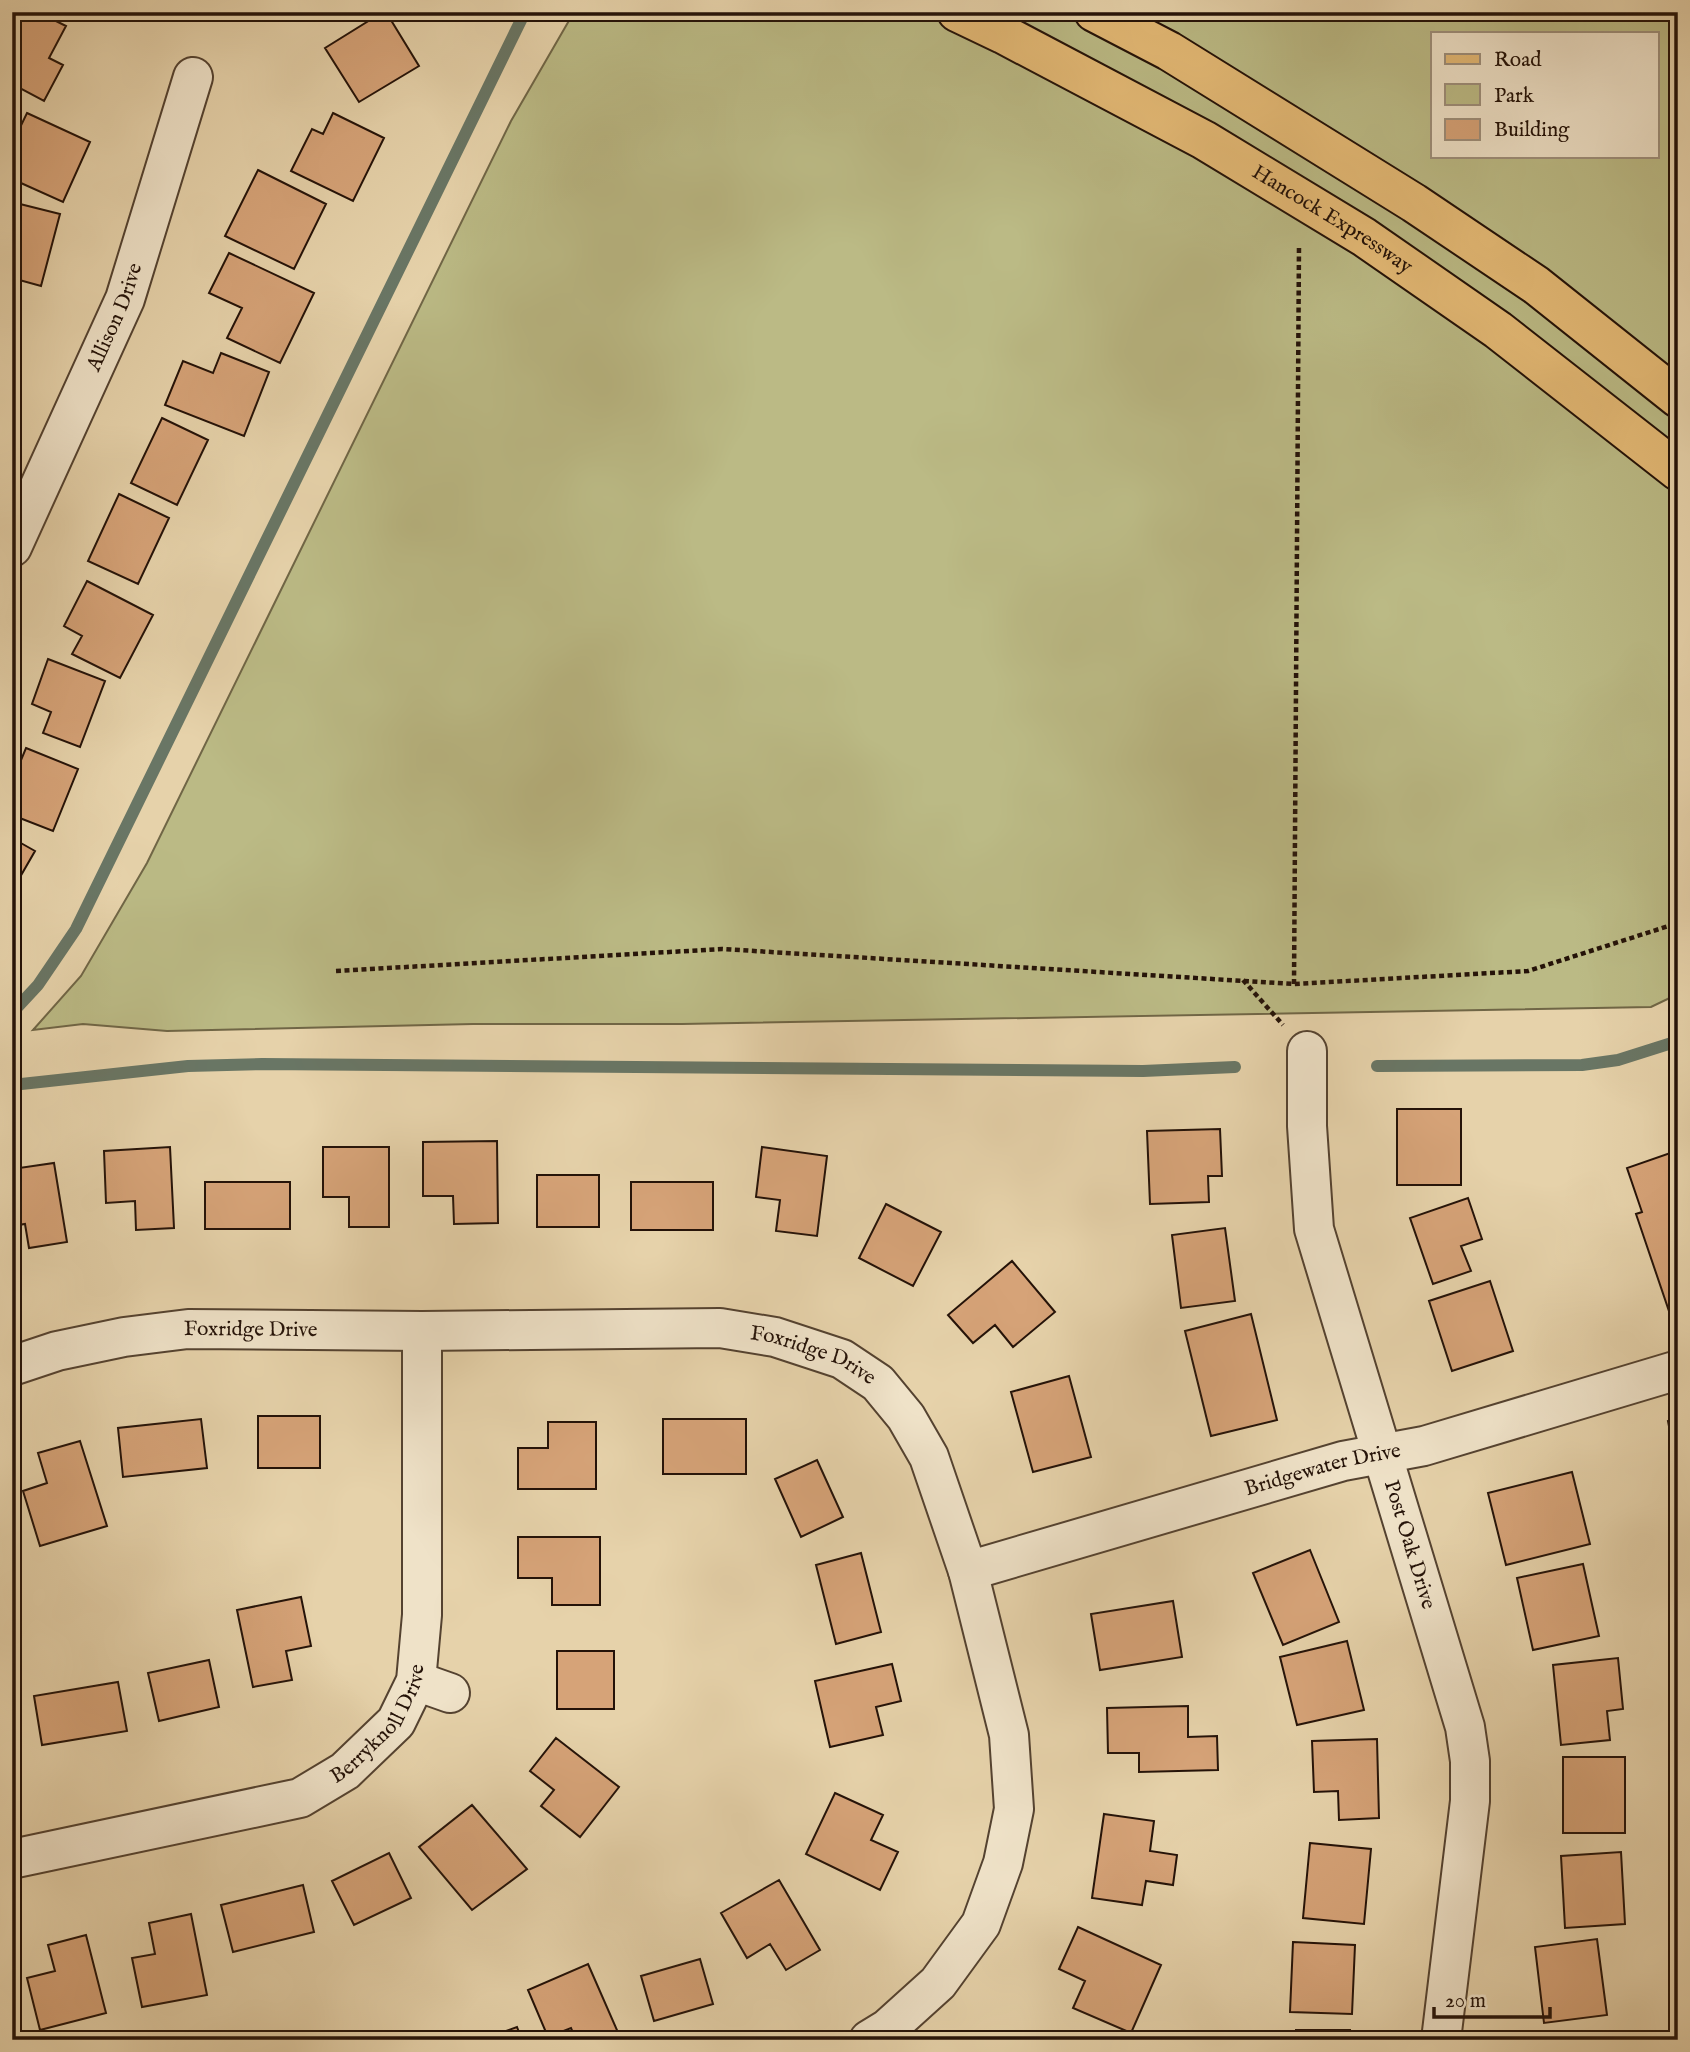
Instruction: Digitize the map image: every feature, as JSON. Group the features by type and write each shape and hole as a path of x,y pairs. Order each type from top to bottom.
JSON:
{"main road":[{"name":"Hancock Expressway","path":"957,12 1204,141 1364,237 1498,330 1678,471"},
{"path":"1094,12 1169,51 1414,203 1536,285 1678,398"}],"street":[{"name":"Allison Drive","path":"17,525 125,299 193,77"},
{"name":"Post Oak Drive","path":"1307,1051 1307,1126 1314,1228 1465,1727 1470,1761 1470,1801 1441,2040"},
{"name":"Foxridge Drive","path":"12,1366 71,1348 188,1329 422,1331 720,1328 775,1337 842,1359 878,1383 911,1427 929,1457 968,1572 1009,1735 1014,1809 1003,1863 981,1924 938,1983 887,2029 869,2040"},
{"name":"Berryknoll Drive","path":"12,1859 300,1798 345,1771 433,1687 422,1615 422,1331"},
{"name":"Bridgewater Drive","path":"968,1572 1343,1461 1424,1446 1678,1370"}],"path":[{"path":"1294,984 1298,245"},
{"path":"336,971 722,949 1294,984 1528,971 1678,923"},
{"path":"1242,980 1307,1051"}],"green space":[{"path":"574,12 1678,12 1678,994 1651,1007 167,1031 83,1024 33,1030 81,976 147,863 511,121"}],"building":[{"path":"12,12 38,12 66,26 49,58 63,65 44,101 12,84"},
{"path":"386,12 419,66 359,102 325,48"},
{"path":"27,113 90,142 63,202 12,179 12,144"},
{"path":"333,113 384,138 353,201 291,171 312,129 323,134"},
{"path":"258,170 326,204 294,269 225,236"},
{"path":"12,202 60,214 41,286 12,278"},
{"path":"229,253 314,293 280,363 227,338 242,308 209,293"},
{"path":"221,353 269,372 244,436 165,405 183,361 213,373"},
{"path":"162,418 208,440 177,505 131,483"},
{"path":"119,494 169,518 138,584 88,561"},
{"path":"87,581 153,615 120,678 72,654 82,636 64,626"},
{"path":"48,659 105,681 80,747 43,733 51,712 32,704"},
{"path":"26,748 78,769 53,831 12,815 12,782"},
{"path":"12,838 35,851 12,891"},
{"path":"1397,1109 1461,1109 1461,1185 1397,1185"},
{"path":"1220,1129 1222,1176 1208,1176 1209,1202 1150,1204 1147,1131"},
{"path":"497,1141 498,1223 454,1224 453,1196 423,1196 423,1142"},
{"path":"170,1147 174,1228 136,1230 135,1201 106,1203 104,1151"},
{"path":"323,1147 389,1147 389,1227 349,1227 349,1197 323,1197"},
{"path":"762,1147 827,1156 817,1236 776,1231 780,1200 756,1197"},
{"path":"1676,1151 1678,1315 1671,1317 1636,1214 1642,1212 1627,1168"},
{"path":"54,1163 67,1242 29,1248 25,1224 12,1226 12,1169"},
{"path":"537,1175 599,1175 599,1227 537,1227"},
{"path":"205,1182 290,1182 290,1229 205,1229"},
{"path":"631,1182 713,1182 713,1230 631,1230"},
{"path":"1468,1198 1482,1239 1461,1246 1471,1271 1433,1284 1410,1218"},
{"path":"886,1204 941,1232 913,1286 859,1258"},
{"path":"1225,1228 1235,1301 1181,1308 1172,1235"},
{"path":"1012,1261 1055,1312 1013,1347 995,1325 973,1343 948,1315"},
{"path":"1490,1281 1513,1351 1452,1371 1429,1301"},
{"path":"1251,1314 1277,1420 1211,1436 1185,1331"},
{"path":"1069,1376 1091,1457 1033,1472 1011,1392"},
{"path":"258,1416 320,1416 320,1468 258,1468"},
{"path":"201,1419 207,1468 123,1477 118,1428"},
{"path":"663,1419 746,1419 746,1474 663,1474"},
{"path":"1678,1419 1678,1474 1668,1421"},
{"path":"548,1422 596,1422 596,1489 518,1489 518,1448 548,1448"},
{"path":"80,1441 107,1526 40,1546 23,1491 47,1483 38,1453"},
{"path":"817,1460 843,1517 801,1537 775,1479"},
{"path":"1572,1472 1590,1544 1506,1565 1488,1493"},
{"path":"518,1537 600,1537 600,1605 552,1605 552,1578 518,1578"},
{"path":"1310,1550 1339,1622 1283,1645 1253,1573"},
{"path":"861,1553 881,1632 836,1644 816,1565"},
{"path":"1583,1564 1599,1636 1533,1650 1517,1578"},
{"path":"301,1597 311,1646 286,1651 292,1680 253,1687 237,1610"},
{"path":"1173,1601 1182,1657 1100,1670 1091,1614"},
{"path":"1347,1641 1364,1710 1297,1725 1280,1657"},
{"path":"557,1651 614,1651 614,1709 557,1709"},
{"path":"1618,1658 1623,1709 1607,1711 1610,1740 1561,1745 1553,1665"},
{"path":"209,1660 219,1707 159,1721 148,1673"},
{"path":"892,1664 901,1701 876,1707 883,1735 830,1747 815,1681"},
{"path":"118,1682 127,1731 42,1745 34,1696"},
{"path":"1188,1706 1188,1737 1217,1736 1218,1770 1139,1772 1139,1753 1108,1753 1107,1708"},
{"path":"556,1738 619,1787 580,1837 541,1806 554,1790 530,1771"},
{"path":"1377,1739 1379,1818 1339,1820 1338,1791 1314,1792 1312,1741"},
{"path":"1563,1757 1625,1757 1625,1833 1563,1833"},
{"path":"835,1793 883,1815 871,1840 898,1852 880,1890 806,1854"},
{"path":"472,1805 527,1869 472,1910 419,1847"},
{"path":"1104,1814 1154,1821 1150,1851 1177,1855 1173,1885 1146,1881 1142,1905 1092,1898"},
{"path":"1310,1843 1371,1849 1364,1924 1303,1918"},
{"path":"1621,1852 1625,1924 1565,1928 1561,1856"},
{"path":"389,1853 411,1898 354,1925 332,1881"},
{"path":"779,1880 820,1950 786,1970 770,1944 747,1958 721,1913"},
{"path":"303,1885 314,1932 233,1952 221,1905"},
{"path":"191,1914 207,1995 142,2007 132,1958 155,1954 149,1923"},
{"path":"1078,1927 1161,1965 1131,2033 1073,2008 1085,1981 1059,1969"},
{"path":"86,1935 106,2013 40,2030 27,1978 55,1971 48,1945"},
{"path":"1597,1939 1607,2015 1544,2023 1535,1947"},
{"path":"1293,1942 1355,1945 1352,2014 1290,2012"},
{"path":"700,1959 713,2004 654,2021 641,1976"},
{"path":"588,1964 620,2037 615,2040 576,2040 571,2028 548,2037 528,1990"},
{"path":"517,2027 522,2040 481,2040"},
{"path":"1296,2030 1350,2030 1350,2040 1296,2040"},
{"path":"1600,2032 1601,2040 1540,2040 1540,2038"}],"waterway":[{"path":"12,1013 38,985 76,929 525,12"},
{"path":"1377,1066 1582,1065 1618,1060 1678,1041"},
{"path":"12,1085 188,1066 262,1064 1143,1071 1235,1067"}]}
